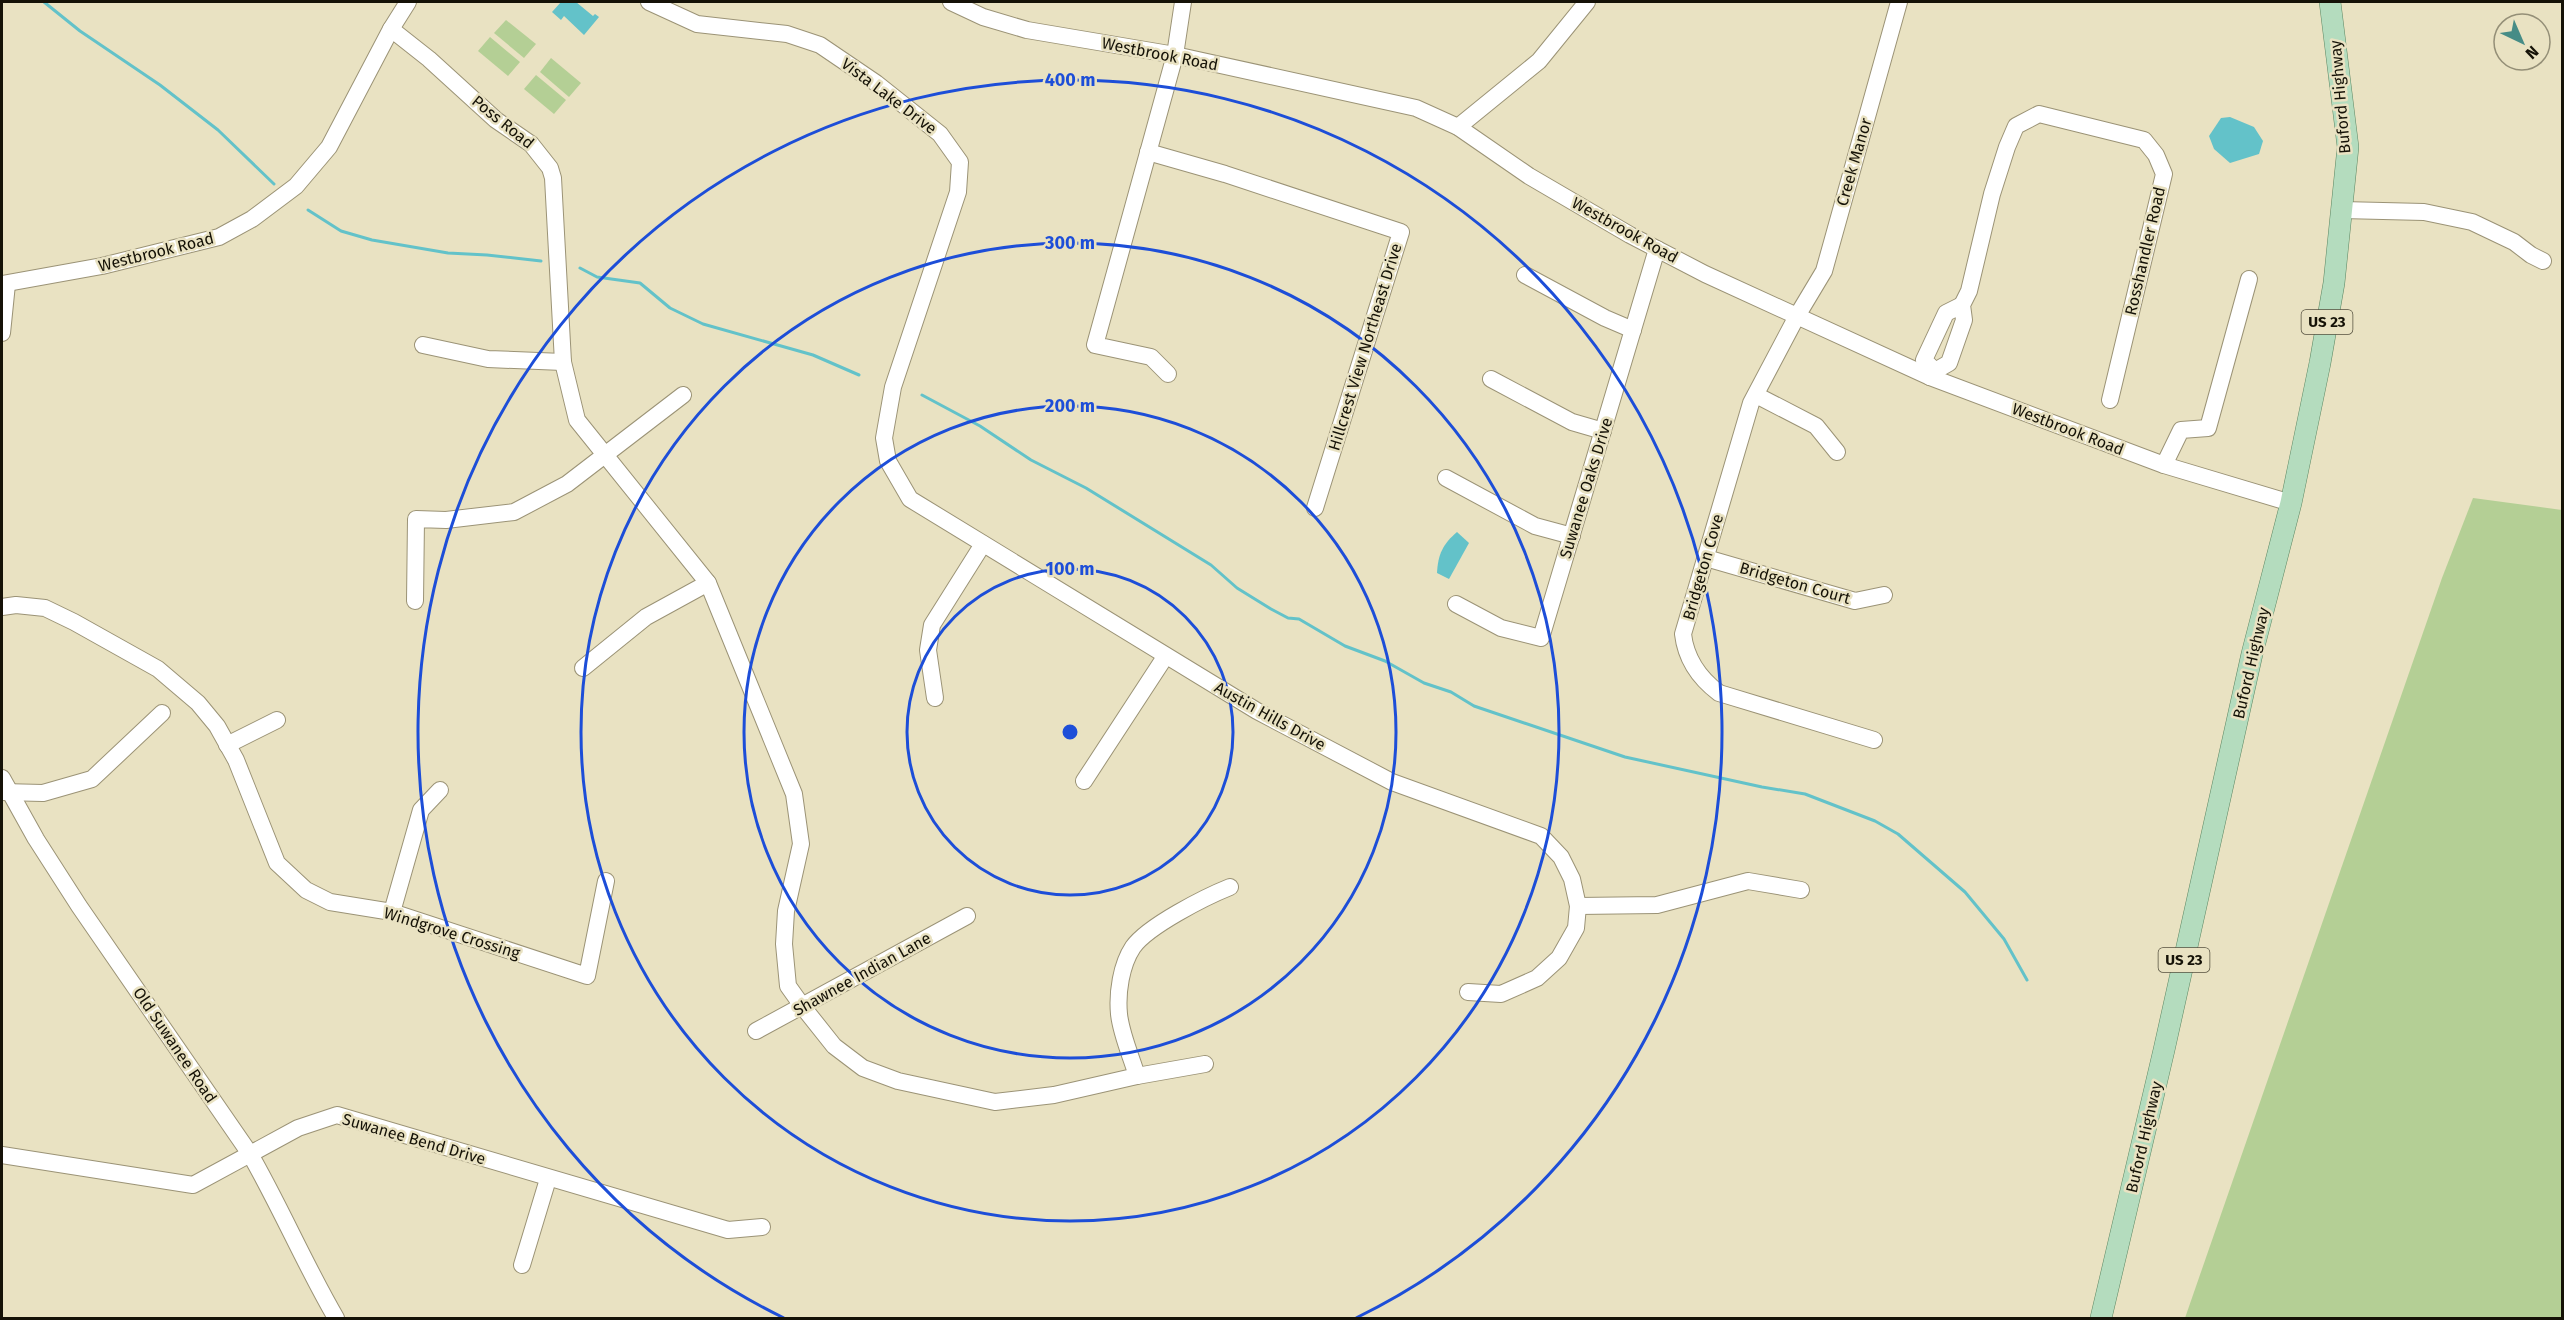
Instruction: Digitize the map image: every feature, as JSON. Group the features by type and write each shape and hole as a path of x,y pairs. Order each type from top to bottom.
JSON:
{"main road":[{"name":"Buford Highway","path":"2101,1318 2164,1050 2252,654 2291,503 2320,363 2334,282 2348,147 2330,2"}],"street":[{"name":"Westbrook Road","path":"4,284 102,266 219,237 252,219 296,186 329,147 391,29 408,2"},
{"name":"Vista Lake Drive","path":"650,2 697,24 787,34 820,45 917,114 940,134 960,162 958,192 892,390"},
{"name":"Westbrook Road","path":"951,2 983,17 1027,30 1175,55 1416,108 1458,128 1529,176 1657,249 1797,316 1932,374 2164,465 2291,503"},
{"path":"1168,374 1151,357 1095,345 1175,55 1183,2"},
{"path":"1458,128 1539,61 1587,2"},
{"name":"Creek Manor","path":"1797,316 1824,271 1899,2"},
{"name":"Poss Road","path":"391,29 429,59 496,120 531,144 550,168 553,178 562,362 577,420 708,583 794,794 801,844 786,911 784,944 788,986 803,1007 834,1046 863,1068 898,1081 994,1102 1054,1095 1137,1076 1205,1064"},
{"name":"Rosshandler Road","path":"1962,305 1964,320 1949,363 1932,374 1924,360 1946,313 1962,305 1970,291 1992,194 2016,126 2039,114 2144,140 2156,155 2164,174 2110,400"},
{"name":"Hillcrest View Northeast Drive","path":"1148,152 1225,174 1401,232 1314,508"},
{"path":"2342,210 2424,212 2472,222 2514,242 2543,261"},
{"name":"Suwanee Oaks Drive","path":"1456,604 1501,628 1541,638 1657,249"},
{"path":"1525,275 1605,318 1633,330"},
{"path":"2164,465 2181,430 2208,428 2249,279"},
{"path":"2,333 4,284"},
{"name":"Bridgeton Cove","path":"1797,316 1756,395 1683,634 1685,650 1704,682 1719,693 1874,740"},
{"path":"423,345 488,360 562,362"},
{"path":"1491,379 1572,422 1603,431"},
{"name":"Austin Hills Drive","path":"892,390 884,438 888,461 898,482 910,499 1165,657 1257,711 1392,782 1541,836 1561,857 1572,879 1578,906 1575,928 1559,958 1537,978 1501,994 1468,992"},
{"path":"415,601 416,519 446,520 514,512 567,484 604,453 683,395"},
{"path":"1756,395 1816,426 1837,452"},
{"path":"1446,478 1535,526 1572,536"},
{"path":"935,699 928,650 932,625 983,544"},
{"name":"Bridgeton Court","path":"1706,558 1855,601 1884,595"},
{"path":"583,668 646,617 708,583"},
{"name":"Windgrove Crossing","path":"2,607 16,604 45,608 158,669 198,703 216,726 236,760 277,863 306,890 330,903 392,912 588,976 606,881"},
{"path":"1084,781 1165,657"},
{"path":"3,787 43,793 92,779 162,713"},
{"path":"227,745 277,720"},
{"name":"Old Suwanee Road","path":"3,787 79,906 250,1154 271,1191 314,1280 336,1318"},
{"path":"392,912 421,810 440,790"},
{"path":"1578,906 1658,905 1748,881 1800,890"},
{"path":"1137,1076 1119,1015 1122,978 1134,946 1155,929 1205,897 1230,887"},
{"name":"Shawnee Indian Lane","path":"756,1031 967,916"},
{"name":"Suwanee Bend Drive","path":"2,1155 193,1185 298,1128 337,1115 548,1179 728,1230 762,1227"},
{"path":"522,1265 548,1179"}],"green space":[{"path":"506,20 536,44 524,58 494,33"},
{"path":"490,37 520,62 508,76 478,51"},
{"path":"551,58 581,83 569,97 540,72"},
{"path":"536,75 566,100 554,114 524,89"},
{"path":"2473,498 2562,510 2562,1318 2185,1318 2442,578"}],"water":[{"path":"561,2 576,2 593,16 595,14 599,17 584,35 564,16 561,20 552,12"},
{"path":"2230,117 2254,127 2263,141 2259,154 2230,163 2214,149 2209,136 2221,118"},
{"path":"1457,532 1469,543 1449,579 1437,573 1439,560 1445,545"}],"waterway":[{"path":"44,2 80,31 160,85 218,130 274,184"},
{"path":"308,210 341,231 372,240 448,253 541,261"},
{"path":"580,268 597,277 640,283 670,308 703,324 813,355 859,375"},
{"path":"922,395 980,426 1031,460 1086,488 1211,565 1237,588 1271,609 1288,618 1299,619 1345,646 1385,661 1424,683 1451,692 1474,706 1625,757 1762,787 1805,794 1875,821 1898,834 1965,892 2004,939 2027,980"}]}
